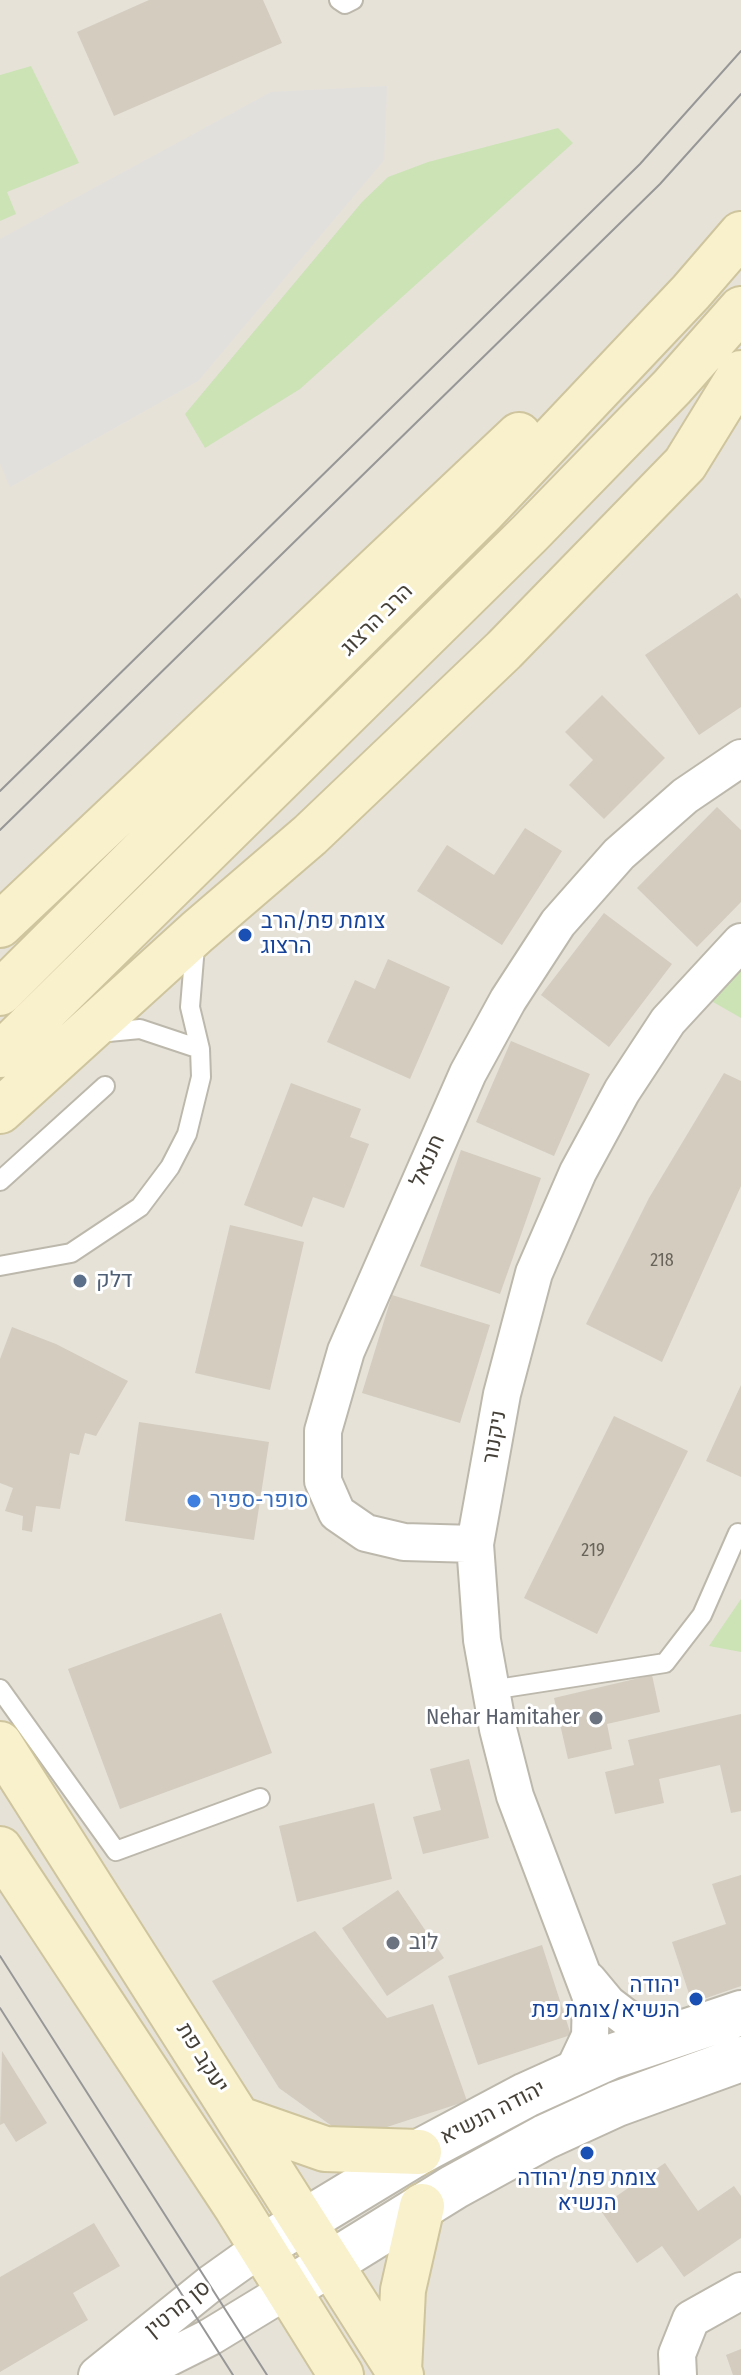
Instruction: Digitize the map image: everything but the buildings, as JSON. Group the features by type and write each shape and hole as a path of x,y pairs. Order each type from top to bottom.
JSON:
{"main road":[{"name":"הרב הרצוג","path":"0,993 473,522 691,292 741,234"},
{"path":"0,925 559,398 691,292"},
{"path":"0,1055 36,1023 530,533 741,309"},
{"path":"0,1111 389,762 685,464 741,373"},
{"name":"יעקב פת","path":"0,1744 242,2120 400,2373"},
{"path":"0,1849 262,2247 341,2375"},
{"path":"242,2120 325,2149 419,2152"},
{"path":"400,2373 403,2290 422,2206"}],"street":[{"name":"חננאל","path":"475,1544 391,1539 366,1533 337,1513 323,1481 323,1431 346,1351 468,1073 508,1000 558,923 619,854 685,796 741,758"},
{"name":"ניקנור","path":"572,2074 586,2051 592,2023 588,1980 515,1796 491,1690 475,1544 502,1394 534,1273 578,1172 622,1091 668,1021 741,942"},
{"name":"ניקנור","path":"588,1980 608,2004 625,2017 640,2025 676,2033"},
{"name":"יהודה הנשיא","path":"262,2247 419,2152 572,2074 676,2033 741,2013"},
{"name":"יהודה הנשיא","path":"289,2289 422,2206 545,2137 617,2104 741,2059"},
{"name":"סן מרטין","path":"97,2375 210,2284 262,2247"},
{"name":"סן מרטין","path":"134,2375 210,2337 289,2289"},
{"path":"678,2375 677,2354 691,2319 741,2291"}],"lane":[{"path":"339,0 345,4 353,0"},
{"path":"685,464 741,406"},
{"path":"0,1266 71,1253 140,1207 170,1167 187,1134 201,1077 200,1049 189,985 197,932"},
{"path":"88,1034 140,1029 200,1049"},
{"path":"0,1181 105,1086"},
{"path":"491,1690 665,1663 702,1615 738,1533"},
{"path":"0,1689 116,1851 260,1798"}],"shaded area":[{"path":"0,0 741,0 741,2375 0,2375"},
{"path":"387,86 384,160 198,381 10,487 0,463 0,239 271,92"}],"green space":[{"path":"31,66 79,163 7,192 16,214 0,221 0,75"},
{"path":"558,128 573,143 300,389 205,448 185,414 362,202 388,177 428,162"},
{"path":"741,963 741,1018 706,998"},
{"path":"741,1599 741,1652 709,1646"}],"tram line":[{"path":"0,791 640,164 741,51"},
{"path":"0,830 660,184 741,94"},
{"path":"0,1956 267,2375"},
{"path":"0,2008 233,2375"}],"place":[{"name":"צומת פת/הרב הרצוג","path":"245,935"},
{"name":"דלק","path":"80,1281"},
{"name":"סופר-ספיר","path":"194,1501"},
{"name":"Nehar Hamitaher","path":"596,1718"},
{"name":"לוב","path":"393,1943"},
{"name":"יהודה הנשיא/צומת פת","path":"696,1999"},
{"name":"צומת פת/יהודה הנשיא","path":"587,2153"}]}
